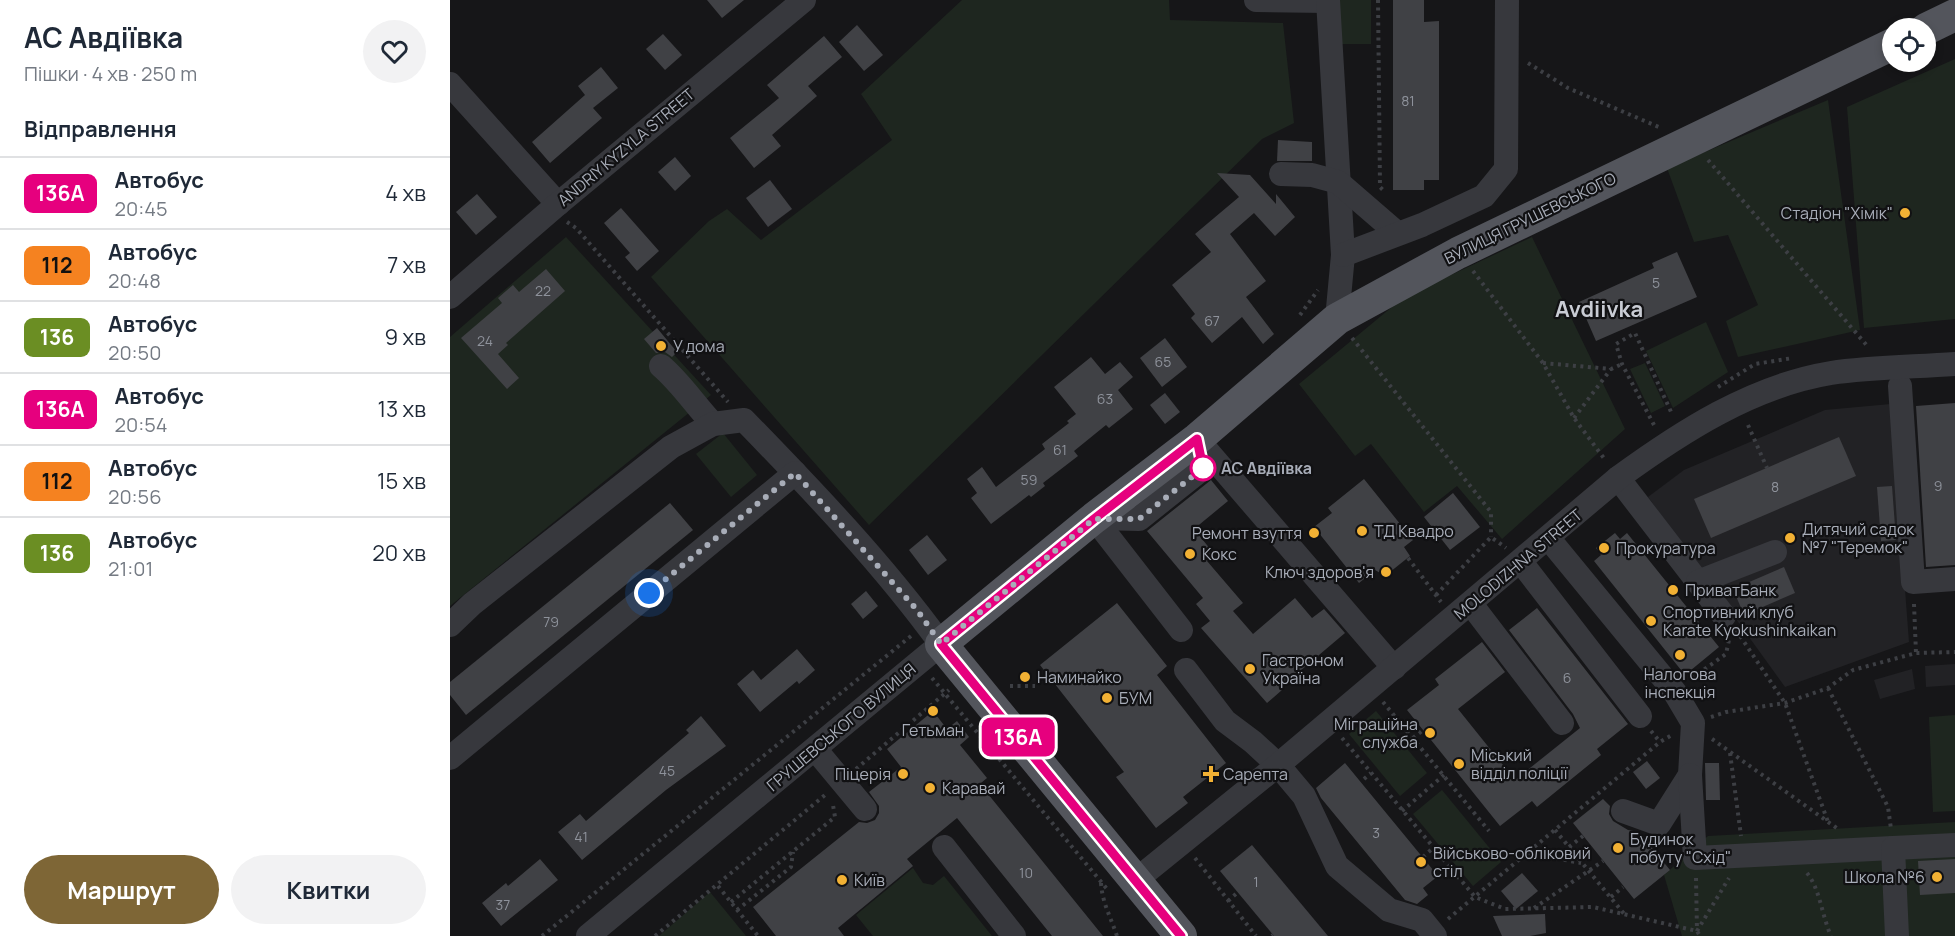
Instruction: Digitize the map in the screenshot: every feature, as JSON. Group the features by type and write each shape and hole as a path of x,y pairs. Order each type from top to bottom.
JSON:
{"main road":[{"path":"1936,24 1955,15"},
{"name":"ВУЛИЦЯ ГРУШЕВСЬКОГО","path":"1094,519 1197,439 1337,319 1458,253 1882,49"},
{"name":"ГРУШЕВСЬКОГО ВУЛИЦЯ","path":"930,653 1094,519"},
{"path":"930,653 1123,886 1181,936"}],"street":[{"name":"ANDRIY KYZYLA STREET","path":"450,297 558,204 804,0"},
{"path":"1256,0 1328,1 1343,255 1337,319"},
{"path":"1343,255 1422,225 1484,196 1506,169 1507,0"},
{"path":"450,84 558,204"},
{"path":"1281,174 1312,175 1338,182 1397,233"},
{"name":"MOLODIZHNA STREET","path":"1123,886 1278,765 1549,539 1618,478 1674,438 1750,398 1787,384 1831,373 1896,377 1955,364"},
{"path":"661,366 680,382 713,424"},
{"path":"1896,377 1912,582 1955,579"},
{"path":"450,625 472,604 671,447 713,424 744,420 795,473 917,610 930,653"},
{"path":"1197,439 1394,668"},
{"path":"450,758 795,473"},
{"path":"1618,478 1724,616"},
{"path":"1094,519 1181,630"},
{"path":"1549,539 1674,691 1693,723 1690,775 1695,858 1955,845"},
{"path":"1698,582 1774,552"},
{"path":"1521,562 1640,716"},
{"path":"1462,611 1562,723"},
{"name":"ГРУШЕВСЬКОГО ВУЛИЦЯ","path":"588,936 930,653"},
{"path":"1186,670 1225,722 1253,742 1278,765 1304,796 1337,866 1389,910 1422,920 1435,936"},
{"path":"815,749 865,809"},
{"path":"1623,811 1659,824 1690,775"},
{"path":"944,847 1014,936"},
{"path":"1893,848 1897,936"}],"path":[{"path":"1507,49 1568,88 1690,140 1896,377"},
{"path":"558,204 568,224 576,228 744,420"},
{"path":"1337,319 1491,512 1491,537 1436,595"},
{"path":"1654,425 1622,364 1616,344 1635,333 1672,414"},
{"path":"1543,363 1611,369"},
{"path":"1574,418 1611,369 1622,364"},
{"path":"1737,430 1759,420"},
{"path":"1748,425 1767,468"},
{"path":"1491,537 1521,562"},
{"path":"1408,558 1436,595 1462,611"},
{"path":"1912,582 1916,653"},
{"path":"1674,691 1726,654 1729,640 1720,628 1724,616 1785,703 1828,822"},
{"path":"903,642 930,653 1101,883 1102,900 1108,908 1117,936"},
{"path":"1828,688 1888,807 1893,848"},
{"path":"1374,709 1391,695"},
{"path":"1383,702 1489,831"},
{"path":"1693,723 1730,753 1866,850"},
{"path":"1332,744 1349,730"},
{"path":"1413,738 1423,730"},
{"path":"1341,737 1474,897 1505,909 1593,907 1697,931"},
{"path":"1697,931 1743,856 1730,753"},
{"path":"1364,779 1371,773"},
{"path":"1402,811 1444,775"},
{"path":"731,902 835,817 833,798"},
{"path":"1555,830 1626,915"},
{"path":"1569,847 1583,836"},
{"path":"1423,857 1433,848"},
{"path":"737,910 791,867 793,851"},
{"path":"1203,852 1194,859 1257,936"},
{"path":"1527,853 1582,863"},
{"path":"1795,853 1814,882 1815,892 1831,936"},
{"path":"1695,858 1697,931 1700,936"},
{"path":"1533,909 1603,861"},
{"path":"773,881 778,887"},
{"path":"1101,883 1123,886"},
{"path":"718,886 758,936"},
{"path":"1611,897 1623,886"},
{"path":"1228,901 1238,892"}],"shaded area":[{"path":"962,0 1169,0 1170,20 1283,23 1294,123 1262,139 869,525 651,277 709,221 727,209 761,240 892,140 861,94"},
{"path":"1335,0 1371,0 1371,44 1335,44"},
{"name":"Стадіон \"Хімік\"","path":"1955,59 1955,319 1864,328 1847,107 1926,72 1936,72 1936,67"},
{"path":"1828,100 1860,330 1738,357 1726,321 1758,305 1728,235 1694,242 1667,168"},
{"path":"566,237 711,395 450,606 450,337"},
{"path":"1532,237 1625,429 1502,539 1457,486 1424,512 1371,444 1355,456 1299,384 1404,297"},
{"path":"1706,322 1728,372 1673,408 1646,351"},
{"path":"1645,363 1665,406 1651,413 1630,369"},
{"name":"Дитячий садок №7 \"Теремок\"","path":"1891,404 1909,642 1785,687 1648,497 1684,470 1825,410"},
{"path":"723,433 757,475 731,497 696,454"},
{"path":"1955,664 1955,685 1926,687 1925,666"},
{"path":"1912,669 1915,689 1880,699 1874,680"},
{"path":"1376,711 1427,773 1400,796 1349,734"},
{"path":"1955,715 1955,811 1933,812 1929,717"},
{"path":"1442,790 1501,862 1473,886 1413,814"},
{"path":"1955,822 1955,936 1682,936 1664,875 1708,836"},
{"path":"913,868 923,883 933,885 944,876 992,936 873,936 856,915"},
{"path":"710,892 746,936 659,936"}],"building":[{"path":"707,0 744,0 722,18"},
{"path":"1393,0 1424,0 1424,22 1439,21 1439,180 1424,180 1424,190 1393,190"},
{"path":"857,25 883,55 864,71 839,42"},
{"path":"663,34 682,55 665,70 646,49"},
{"path":"824,36 842,57 808,86 817,96 772,135 781,146 754,168 730,138 779,98 767,85"},
{"path":"601,67 618,88 593,108 602,118 550,163 532,142 585,95 578,86"},
{"path":"1278,140 1312,142 1312,161 1277,161"},
{"path":"675,157 691,176 675,191 658,172"},
{"path":"1217,173 1250,175 1276,204 1276,194 1295,217 1275,236 1254,213 1230,234 1266,281 1246,297 1274,334 1263,344 1242,317 1212,343 1191,318 1195,314 1172,285 1211,252 1195,234 1239,197"},
{"path":"770,180 792,209 768,227 746,198"},
{"path":"477,194 497,217 476,235 456,212"},
{"path":"621,208 659,251 637,271 625,257 630,253 604,223"},
{"path":"1677,252 1697,297 1596,341 1579,302 1654,268 1652,263"},
{"path":"546,269 565,291 506,343 508,345 498,354 519,378 507,389 461,338 502,303 498,298 513,285 519,292"},
{"name":"У дома","path":"657,328 677,352 672,357 665,352 656,353 644,339"},
{"path":"1165,338 1187,367 1162,387 1140,358"},
{"path":"1091,357 1105,374 1120,362 1133,377 1118,390 1133,409 1109,428 1106,425 1074,451 1078,456 1043,483 1045,486 1031,497 1029,495 991,524 971,498 977,493 967,479 982,467 996,487 1045,449 1042,444 1069,423 1067,421 1076,414 1054,387"},
{"path":"1165,393 1180,412 1165,424 1150,405"},
{"path":"1955,403 1955,565 1926,567 1916,406"},
{"path":"1839,437 1856,476 1711,538 1694,499"},
{"name":"ТД Квадро","path":"1364,479 1413,540 1404,547 1410,556 1387,577 1375,570 1359,583 1314,527 1332,513 1328,508"},
{"path":"1211,480 1228,501 1194,529 1215,555 1207,561 1243,603 1233,611 1253,634 1295,598 1312,618 1324,609 1345,633 1280,688 1282,690 1267,703 1201,628 1210,621 1196,604 1203,598 1147,531"},
{"path":"1892,486 1896,540 1881,541 1877,487"},
{"path":"1453,493 1480,527 1450,550 1424,517"},
{"path":"670,503 693,530 466,715 450,695 450,682"},
{"path":"1615,533 1620,539 1627,533 1719,647 1685,675 1594,561 1601,555 1596,548"},
{"path":"927,535 947,560 928,575 909,550"},
{"path":"1784,567 1795,593 1744,615 1733,589"},
{"path":"866,591 878,606 863,619 851,604"},
{"path":"1117,603 1167,666 1157,675 1226,763 1183,797 1188,803 1156,828 1116,777 1124,772 1040,665"},
{"path":"1537,608 1628,724 1597,749 1601,755 1537,807 1532,801 1500,826 1407,710 1439,685 1435,679 1482,642 1505,672 1458,709 1515,780 1580,728 1573,714 1509,630"},
{"path":"797,649 815,670 799,684 797,681 760,712 737,684 753,670 761,680"},
{"path":"933,711 947,729 957,721 969,737 960,745 987,778 981,783 988,794 1103,936 1052,936 957,818 907,859 913,866 838,928 844,936 776,936 753,907 859,822 867,823 875,820 879,813 879,806 869,792 901,767 887,749"},
{"path":"701,716 726,746 666,790 582,860 558,832 580,814 586,821 689,733 686,730"},
{"path":"1647,761 1660,778 1646,789 1633,772"},
{"path":"1345,763 1438,876 1423,888 1428,895 1417,904 1405,900 1321,798 1316,788"},
{"path":"1705,763 1719,763 1720,800 1706,800"},
{"name":"Будинок побуту \"Схід\"","path":"1603,799 1610,806 1609,814 1613,821 1628,830 1639,832 1670,870 1634,899 1573,823"},
{"path":"1252,845 1328,936 1274,936 1220,871"},
{"path":"540,859 558,880 501,926 482,903 506,883 508,886"},
{"name":"Школа №6","path":"1955,859 1955,893 1920,895 1918,861"},
{"path":"1522,873 1538,891 1516,909 1501,891"},
{"path":"1545,914 1546,933 1530,936 1502,936 1493,916"}],"bus line":[{"name":"136А","path":"1181,936 941,644 1094,519 1197,439 1203,468"}],"place":[{"name":"Стадіон \"Хімік\"","path":"1905,213"},
{"name":"У дома","path":"661,346"},
{"name":"АС Авдіївка","path":"1203,468"},
{"name":"ТД Квадро","path":"1362,531"},
{"name":"Ремонт взуття","path":"1314,533"},
{"name":"Дитячий садок №7 \"Теремок\"","path":"1790,538"},
{"name":"Прокуратура","path":"1604,548"},
{"name":"Кокс","path":"1190,554"},
{"name":"Ключ здоров'я","path":"1386,572"},
{"name":"ПриватБанк","path":"1673,590"},
{"name":"Спортивний клуб Karate Kyokushinkaikan","path":"1651,621"},
{"name":"Налогова інспекція","path":"1680,655"},
{"name":"Гастроном Україна","path":"1250,669"},
{"name":"Наминайко","path":"1025,677"},
{"name":"БУМ","path":"1107,698"},
{"name":"Гетьман","path":"933,711"},
{"name":"Міграційна служба","path":"1430,733"},
{"name":"Міський відділ поліції","path":"1459,764"},
{"name":"Піцерія","path":"903,774"},
{"name":"Сарепта","path":"1211,774"},
{"name":"Каравай","path":"930,788"},
{"name":"Будинок побуту \"Схід\"","path":"1618,848"},
{"name":"Військово-обліковий стіл","path":"1421,862"},
{"name":"Школа №6","path":"1937,877"},
{"name":"Київ","path":"842,880"}],"district":[{"name":"Avdiivka","path":"1599,309"}],"route":[{"path":"649,593 795,473 917,610 941,644 1094,519 1139,519 1203,468"}]}
